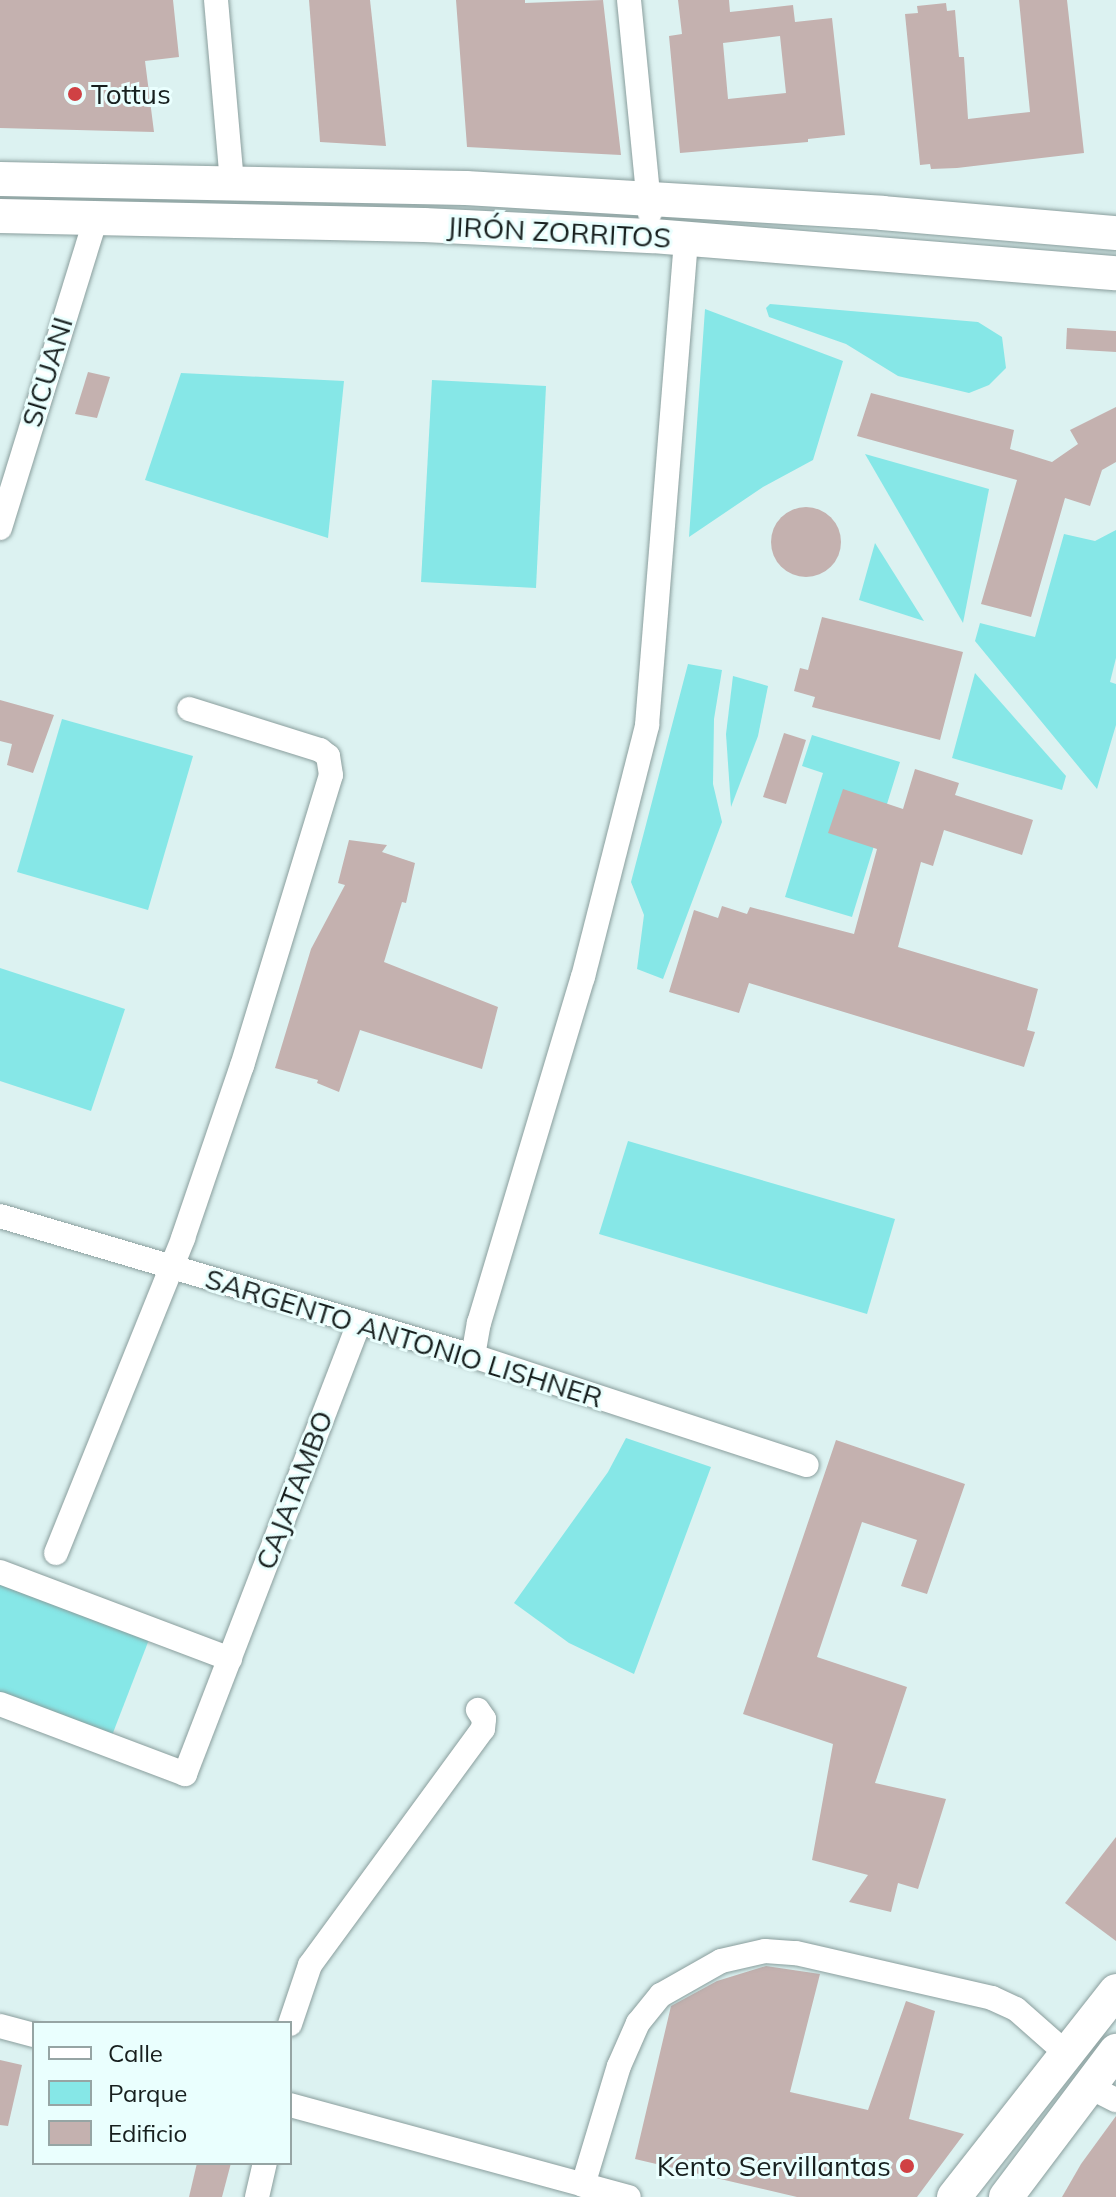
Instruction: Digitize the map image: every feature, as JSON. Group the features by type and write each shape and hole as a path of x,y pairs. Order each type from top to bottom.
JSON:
{"main road":[{"name":"JIRÓN ZORRITOS","path":"0,179 466,188 882,213 1116,233"},
{"name":"JIRÓN ZORRITOS","path":"0,216 424,225 669,238 1116,273"},
{"path":"954,2197 1116,1991"},
{"path":"1006,2197 1102,2093 1116,2051"}],"street":[{"path":"216,0 232,182"},
{"path":"473,1356 479,1323 586,965 647,725 669,238 649,199 629,0"},
{"name":"SICUANI","path":"0,528 96,217"},
{"path":"56,1553 172,1268 242,1066 331,775 328,756 320,750 189,709"},
{"name":"SARGENTO ANTONIO LISHNER","path":"0,1216 473,1356 807,1465"},
{"name":"CAJATAMBO","path":"0,1704 185,1774 359,1322"},
{"path":"0,1572 230,1659"},
{"path":"291,2021 310,1965 483,1729 484,1719 478,1710"},
{"path":"583,2185 619,2066 638,2023 661,1995 721,1961 765,1951 796,1953 992,1998 1016,2009 1067,2054"},
{"path":"0,2026 32,2034"},
{"path":"292,2106 629,2197"},
{"path":"257,2197 265,2165"}],"green space":[{"path":"770,304 978,322 1002,337 1006,368 989,385 969,393 898,376 846,344 769,317 766,308"},
{"path":"705,309 843,361 813,460 763,487 689,537"},
{"path":"181,373 344,381 328,538 145,480"},
{"path":"432,380 546,386 536,588 421,582"},
{"path":"865,454 989,489 963,623"},
{"path":"1116,530 1116,658 1110,682 1116,684 1116,725 1097,789 975,641 980,623 1035,637 1064,534 1095,541"},
{"path":"875,543 924,621 859,600"},
{"path":"688,664 722,670 714,719 713,784 722,822 663,979 637,969 644,915 631,882"},
{"path":"975,673 1066,776 1062,790 952,758"},
{"path":"733,676 768,686 758,736 731,807 726,734"},
{"path":"62,719 193,756 148,910 17,872"},
{"path":"812,735 900,762 852,917 785,897 823,773 802,766"},
{"path":"0,968 125,1009 91,1111 0,1081"},
{"path":"628,1141 895,1219 867,1314 599,1234"},
{"path":"626,1438 711,1467 634,1674 569,1643 514,1603 608,1472"},
{"path":"0,1566 155,1624 111,1738 0,1696"}],"building":[{"name":"Tottus","path":"0,0 173,0 179,57 145,61 154,132 0,128"},
{"path":"309,0 370,0 386,146 320,142"},
{"path":"456,0 525,0 525,3 603,0 621,155 467,147"},
{"path":"678,0 729,0 730,12 793,5 795,22 832,18 845,135 808,139 808,142 680,153 669,36 682,34","holes":["780,36 786,93 728,99 723,43"]},
{"path":"1019,0 1067,0 1084,153 957,168 931,169 930,164 920,165 905,14 918,13 917,6 946,3 947,11 955,10 959,57 964,57 968,119 1030,112"},
{"path":"1067,328 1116,331 1116,352 1066,349"},
{"path":"88,372 110,377 97,418 75,414"},
{"path":"871,393 1014,430 1010,449 1052,462 1078,444 1070,430 1116,407 1116,462 1102,470 1090,506 1065,498 1031,617 981,604 1017,480 857,436"},
{"path":"799,507 813,507 835,522 841,542 839,555 831,567 813,577 799,577 777,562 771,549 771,535 786,513"},
{"path":"822,617 963,652 940,740 812,707 815,697 794,691 800,668 808,670"},
{"path":"0,700 54,715 33,773 7,765 12,744 0,741"},
{"path":"784,733 806,740 786,804 763,797"},
{"path":"915,769 959,783 955,795 1033,820 1022,855 944,830 933,866 921,862 898,947 1038,989 1027,1030 1035,1032 1024,1067 749,983 739,1013 669,992 694,910 718,918 722,906 747,914 750,907 854,934 877,849 828,833 843,789 903,809"},
{"path":"349,840 387,845 382,852 415,863 406,903 402,902 384,962 498,1007 482,1069 360,1030 339,1092 317,1083 318,1080 275,1068 311,949 345,885 338,883"},
{"path":"836,1440 965,1484 927,1594 901,1586 917,1540 862,1522 817,1657 907,1687 875,1783 946,1799 918,1889 898,1883 891,1912 849,1902 868,1875 812,1860 833,1744 743,1714"},
{"path":"1116,1837 1116,1941 1065,1903"},
{"path":"766,1966 820,1974 790,2092 868,2110 906,2001 935,2011 909,2119 964,2134 917,2197 797,2197 635,2159 671,2006 717,1981"},
{"path":"0,2060 22,2065 8,2126 0,2125"},
{"path":"1116,2116 1116,2197 1062,2197 1081,2164"},
{"path":"197,2165 230,2165 222,2197 189,2197"}],"place":[{"name":"Tottus","path":"75,94"},
{"name":"Kento Servillantas","path":"907,2166"}]}
